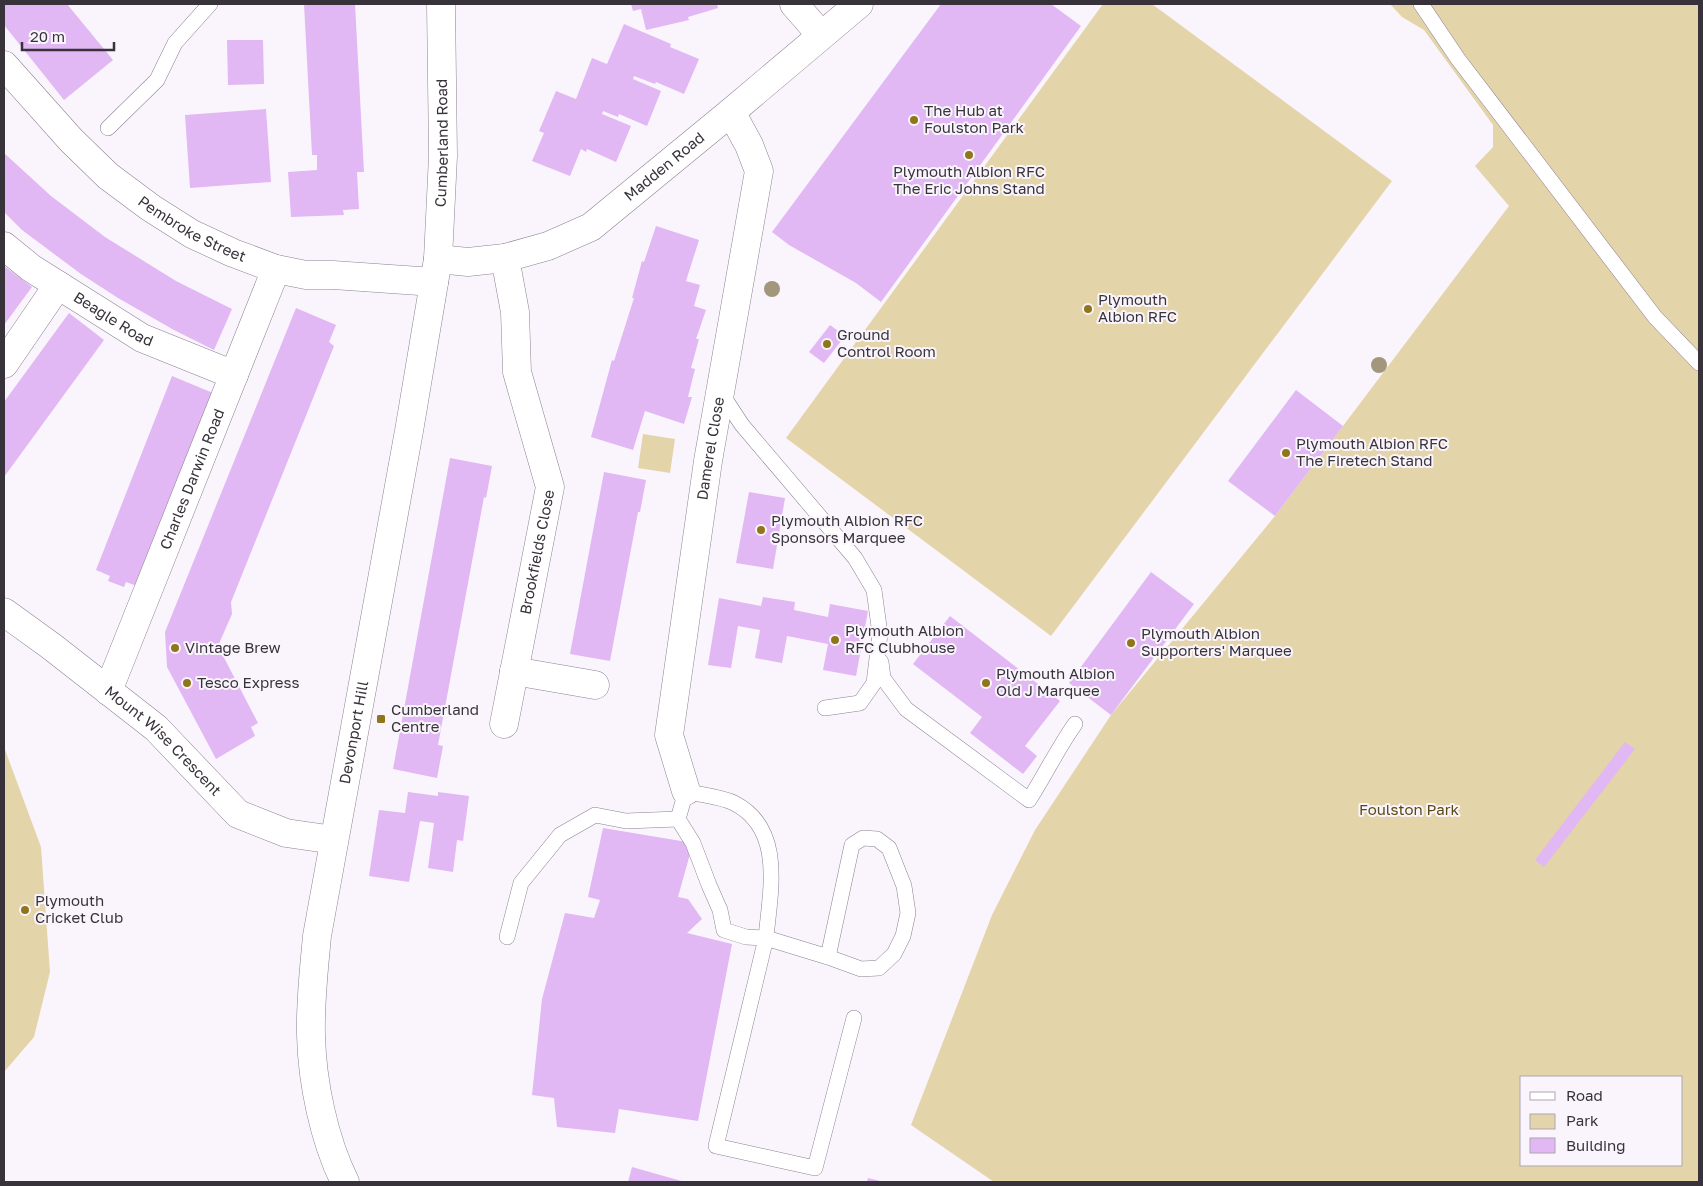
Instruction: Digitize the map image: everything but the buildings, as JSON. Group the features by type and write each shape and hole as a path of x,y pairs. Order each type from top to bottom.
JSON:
{"street":[{"name":"Cumberland Road","path":"436,270 443,149 441,4"},
{"path":"794,4 822,35"},
{"name":"Madden Road","path":"436,270 468,262 504,258 548,246 591,226 731,112 859,4"},
{"name":"Pembroke Street","path":"4,65 71,140 108,176 151,208 192,234 233,253 276,269 306,275 436,270"},
{"name":"Damerel Close","path":"686,792 669,735 708,460 759,171 749,145 731,112"},
{"name":"Beagle Road","path":"4,246 31,268 142,338 234,375"},
{"name":"Brookfields Close","path":"504,258 515,312 517,372 550,488 504,724"},
{"name":"Charles Darwin Road","path":"108,690 276,269"},
{"name":"Devonport Hill","path":"345,1182 334,1158 319,1100 311,1036 311,1005 317,936 409,431 436,270"},
{"path":"4,364 58,285"},
{"name":"Mount Wise Crescent","path":"4,612 156,728 238,814 286,833 334,840"},
{"path":"514,671 595,685"}],"lane":[{"path":"108,128 157,80 175,43 210,4"},
{"path":"1420,4 1458,59 1655,317 1699,363"},
{"path":"720,392 742,425 855,558 874,590 880,634 874,683 860,704 825,708"},
{"path":"878,648 883,678 906,709 1029,800 1075,724"},
{"path":"828,957 852,845 863,838 877,839 889,848 904,886 908,913 903,936 894,954 879,968 861,969 766,938 746,937 724,930 720,910 708,885 693,843 678,819 686,792 733,802 749,813 763,830 772,870 766,938 716,1146 815,1168 854,1018"},
{"path":"508,937 521,883 560,835 595,815 626,821 678,819"}],"green space":[{"name":"Plymouth Albion RFC","path":"1103,4 1152,4 1392,181 1051,636 786,438"},
{"name":"Foulston Park","path":"1390,4 1699,4 1699,1182 994,1182 911,1125 992,915 1035,830 1111,715 1275,516 1509,206 1475,166 1493,147 1493,125 1424,30 1402,17"},
{"path":"643,434 675,439 670,473 638,468"},
{"name":"Plymouth Cricket Club","path":"4,747 41,847 50,972 34,1037 4,1072"}],"place":[{"name":"The Hub at Foulston Park","path":"914,120"},
{"name":"Plymouth Albion RFC The Eric Johns Stand","path":"969,155"},
{"name":"Plymouth Albion RFC","path":"1088,309"},
{"name":"Ground Control Room","path":"827,344"},
{"name":"Plymouth Albion RFC The Firetech Stand","path":"1286,453"},
{"name":"Plymouth Albion RFC Sponsors Marquee","path":"761,530"},
{"name":"Plymouth Albion RFC Clubhouse","path":"835,640"},
{"name":"Plymouth Albion Supporters' Marquee","path":"1131,643"},
{"name":"Vintage Brew","path":"175,648"},
{"name":"Tesco Express","path":"187,683"},
{"name":"Plymouth Albion Old J Marquee","path":"986,683"},
{"name":"Cumberland Centre","path":"381,719"},
{"name":"Plymouth Cricket Club","path":"25,910"}]}
